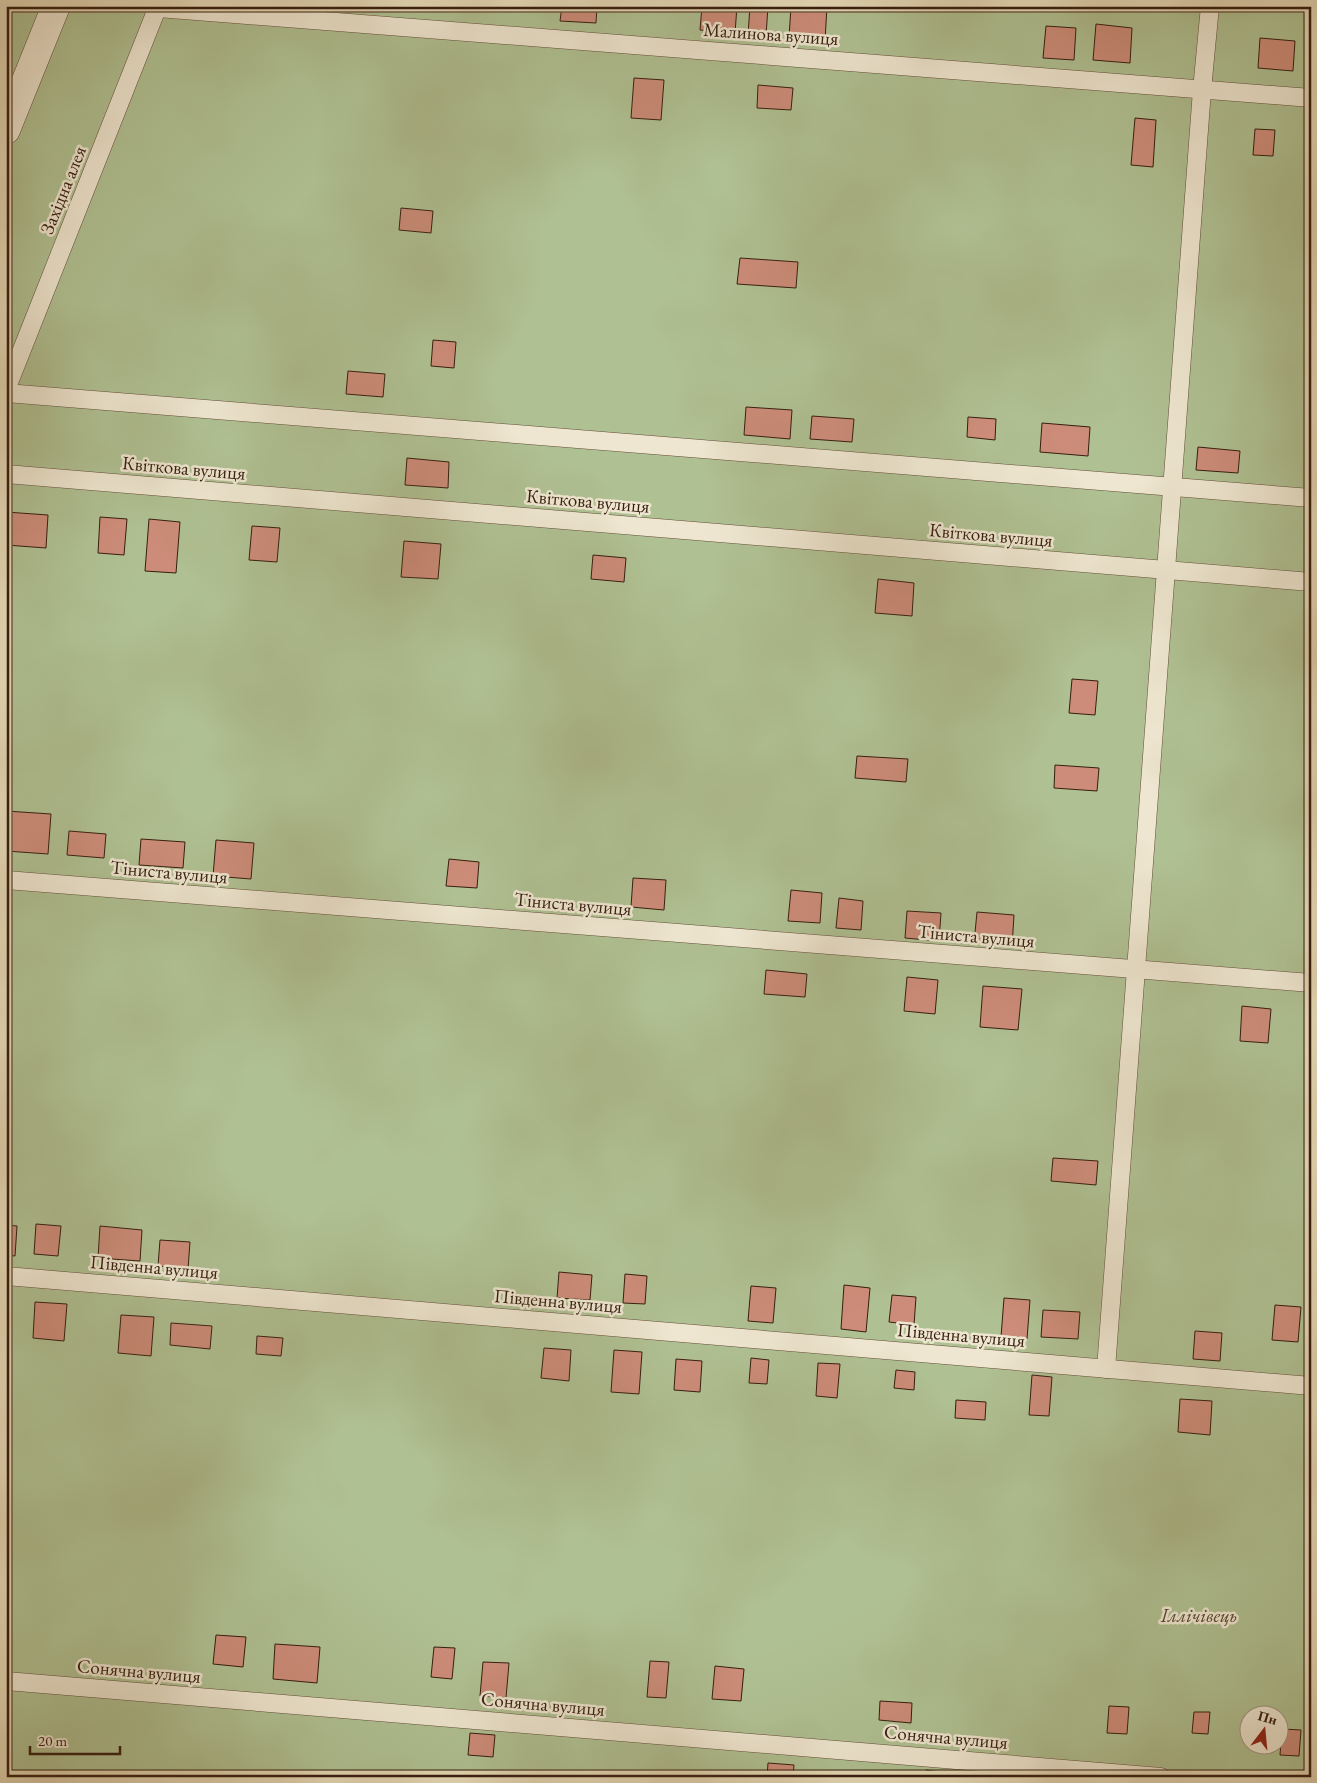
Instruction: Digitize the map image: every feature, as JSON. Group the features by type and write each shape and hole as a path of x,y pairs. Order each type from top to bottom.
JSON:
{"street":[{"path":"6,130 56,6"}],"lane":[{"path":"1106,1369 1202,90 1210,6"},
{"name":"Малинова вулиця","path":"158,7 1311,98"},
{"name":"Західна алея","path":"6,390 158,7"},
{"path":"6,394 1311,498"},
{"name":"Квіткова вулиця","path":"6,474 1311,582"},
{"name":"Тіниста вулиця","path":"6,880 1311,984"},
{"name":"Південна вулиця","path":"6,1276 1311,1386"},
{"name":"Сонячна вулиця","path":"6,1681 1161,1777"}],"green space":[{"name":"Іллічівець","path":"6,6 1311,6 1311,1777 6,1777"}],"building":[{"path":"562,6 597,6 596,23 560,21"},
{"path":"702,6 737,6 735,33 700,30"},
{"path":"750,6 768,6 766,36 748,35"},
{"path":"791,6 827,6 825,41 789,38"},
{"path":"1096,24 1132,28 1130,63 1093,60"},
{"path":"1046,26 1076,28 1074,60 1043,58"},
{"path":"1260,38 1295,41 1293,71 1258,68"},
{"path":"634,78 664,80 661,120 631,118"},
{"path":"758,85 793,88 791,110 757,108"},
{"path":"1135,118 1156,120 1153,167 1131,165"},
{"path":"1255,129 1275,130 1273,156 1253,155"},
{"path":"401,208 433,211 431,233 399,230"},
{"path":"740,258 798,262 796,288 737,284"},
{"path":"433,340 456,342 454,368 431,366"},
{"path":"348,371 385,374 383,397 346,394"},
{"path":"746,407 792,410 790,439 744,435"},
{"path":"812,416 854,419 852,442 810,439"},
{"path":"968,417 996,419 995,440 967,437"},
{"path":"1042,423 1090,427 1088,456 1040,452"},
{"path":"1198,447 1240,451 1238,473 1196,470"},
{"path":"407,458 449,462 448,488 405,485"},
{"path":"6,512 48,515 46,548 6,545"},
{"path":"100,517 127,519 124,555 98,553"},
{"path":"149,519 180,522 176,573 145,571"},
{"path":"252,526 280,528 277,562 249,560"},
{"path":"404,541 441,544 438,579 401,577"},
{"path":"593,555 626,558 624,582 591,579"},
{"path":"878,579 914,583 912,616 875,613"},
{"path":"1072,679 1098,681 1095,715 1069,713"},
{"path":"857,756 908,759 906,782 855,778"},
{"path":"1055,765 1099,768 1097,791 1054,788"},
{"path":"6,811 51,814 48,854 6,851"},
{"path":"69,831 106,834 104,858 67,855"},
{"path":"141,839 185,842 183,868 139,865"},
{"path":"216,840 254,843 251,879 213,876"},
{"path":"449,859 479,862 477,888 446,886"},
{"path":"633,878 666,880 664,910 631,907"},
{"path":"791,890 822,893 820,923 788,921"},
{"path":"839,898 863,901 861,930 836,928"},
{"path":"907,911 941,913 939,941 905,938"},
{"path":"977,912 1014,915 1012,947 974,943"},
{"path":"766,970 807,974 805,997 764,994"},
{"path":"907,977 938,980 935,1014 904,1011"},
{"path":"983,986 1022,989 1018,1030 980,1027"},
{"path":"1242,1006 1271,1009 1268,1043 1240,1041"},
{"path":"1053,1158 1098,1161 1096,1185 1051,1181"},
{"path":"36,1224 61,1226 58,1256 34,1254"},
{"path":"6,1225 17,1226 15,1256 6,1255"},
{"path":"100,1226 142,1230 140,1261 98,1258"},
{"path":"160,1240 190,1242 188,1269 158,1266"},
{"path":"559,1272 592,1275 590,1300 557,1298"},
{"path":"625,1274 647,1276 645,1304 623,1303"},
{"path":"844,1285 870,1288 866,1332 841,1329"},
{"path":"751,1286 776,1288 773,1323 748,1321"},
{"path":"892,1295 916,1297 914,1325 889,1322"},
{"path":"1004,1298 1030,1300 1027,1339 1001,1337"},
{"path":"35,1302 67,1304 64,1341 33,1338"},
{"path":"1275,1305 1301,1307 1298,1342 1272,1340"},
{"path":"1043,1310 1080,1312 1078,1339 1041,1337"},
{"path":"121,1315 154,1317 151,1356 118,1353"},
{"path":"171,1323 212,1326 210,1349 170,1345"},
{"path":"1195,1331 1222,1333 1220,1361 1193,1359"},
{"path":"257,1336 283,1338 281,1356 256,1354"},
{"path":"544,1348 571,1350 569,1381 541,1378"},
{"path":"614,1350 642,1352 639,1394 611,1392"},
{"path":"751,1358 769,1360 767,1384 749,1383"},
{"path":"676,1359 702,1361 700,1392 674,1390"},
{"path":"818,1363 840,1364 837,1398 816,1396"},
{"path":"896,1370 915,1372 914,1390 894,1388"},
{"path":"1032,1375 1052,1377 1049,1416 1029,1415"},
{"path":"1180,1399 1212,1401 1210,1435 1178,1432"},
{"path":"956,1400 986,1402 985,1420 955,1418"},
{"path":"216,1635 246,1637 243,1667 213,1664"},
{"path":"275,1644 320,1647 317,1683 273,1679"},
{"path":"434,1647 455,1648 452,1679 431,1677"},
{"path":"650,1661 669,1662 666,1698 647,1697"},
{"path":"483,1662 509,1663 506,1698 480,1696"},
{"path":"715,1666 744,1669 741,1701 712,1699"},
{"path":"880,1701 912,1703 911,1723 879,1720"},
{"path":"1109,1706 1129,1707 1127,1734 1107,1733"},
{"path":"1194,1712 1210,1712 1208,1734 1192,1733"},
{"path":"1290,1729 1301,1730 1299,1756 1290,1756"},
{"path":"470,1733 495,1735 493,1757 468,1755"},
{"path":"768,1763 794,1765 793,1777 767,1777"},
{"path":"926,1770 948,1773 948,1777 926,1777"}]}
